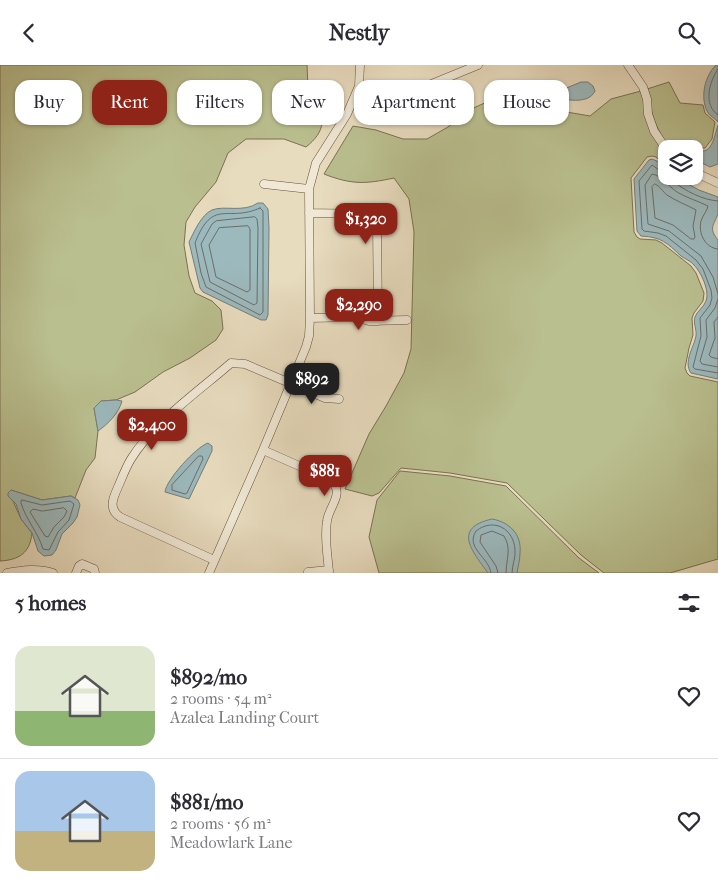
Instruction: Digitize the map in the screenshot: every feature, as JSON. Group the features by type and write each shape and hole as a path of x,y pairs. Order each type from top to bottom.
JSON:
{"street":[{"path":"359,80 360,65"},
{"path":"441,80 478,65"},
{"path":"628,65 643,87 647,99 648,114 654,131 660,140"},
{"path":"208,573 264,450 306,347 309,337 310,318 309,189 316,163 347,114 354,98"},
{"path":"703,176 718,183"},
{"path":"264,184 309,189"},
{"path":"309,213 366,214 374,218 377,223 378,321"},
{"path":"310,318 354,317 368,321 407,320"},
{"path":"214,561 120,517 113,509 113,498 131,459 156,427 231,363 245,364 324,398 339,399"},
{"path":"264,450 334,483 337,494 326,523 329,572 308,572"},
{"path":"76,573 82,564 94,569 95,573"},
{"path":"7,573 45,570 53,573"}],"green space":[{"path":"0,65 307,65 308,80 272,80 272,125 322,125 317,135 306,147 284,139 246,139 228,153 216,182 195,207 186,222 184,245 189,276 195,293 212,301 221,310 223,329 216,340 190,358 163,372 135,392 116,400 101,401 94,408 98,431 95,458 86,470 75,498 71,496 42,500 11,490 9,492 21,519 32,533 29,546 22,554 13,559 0,561"},
{"path":"669,82 680,103 703,105 705,113 715,122 712,139 705,148 703,148 703,140 664,140 652,114 647,89"},
{"path":"641,91 652,133 658,142 658,159 652,156 647,157 631,178 634,232 640,239 656,240 662,243 691,266 696,273 704,293 703,301 692,318 693,335 685,368 690,376 718,382 718,559 670,573 604,573 581,555 507,483 450,473 401,468 379,493 372,496 345,489 369,434 404,373 411,349 414,232 409,199 394,178 351,182 324,174 353,126 376,130 403,139 427,139 450,125 474,125 474,108 484,103 484,125 569,125 569,112 590,116 611,99"},
{"path":"400,471 450,476 506,486 579,558 599,573 379,573 369,537 377,500"}],"water":[{"path":"716,65 718,65 718,122 708,113 704,99 706,80"},
{"path":"581,82 588,82 595,91 587,99 569,100 569,87"},
{"path":"718,125 718,164 710,167 703,164 703,151 708,149"},
{"path":"652,159 658,162 658,185 690,185 718,197 718,214 713,232 718,240 718,379 691,373 688,364 696,336 695,317 707,297 706,287 699,272 693,264 664,241 641,236 637,231 634,179 649,160"},
{"path":"263,203 268,209 268,315 266,320 261,320 203,292 200,288 189,242 201,220 208,212 222,208 246,208"},
{"path":"101,401 122,401 116,414 98,431 94,408"},
{"path":"208,443 212,446 212,451 189,499 165,492 170,480 182,465 196,451"},
{"path":"11,490 42,500 71,496 78,500 80,505 77,517 62,534 52,555 44,556 38,551 32,533 21,519 16,504 8,496"},
{"path":"492,519 509,526 517,535 520,546 520,558 517,573 488,573 472,549 469,534 472,528"}]}
